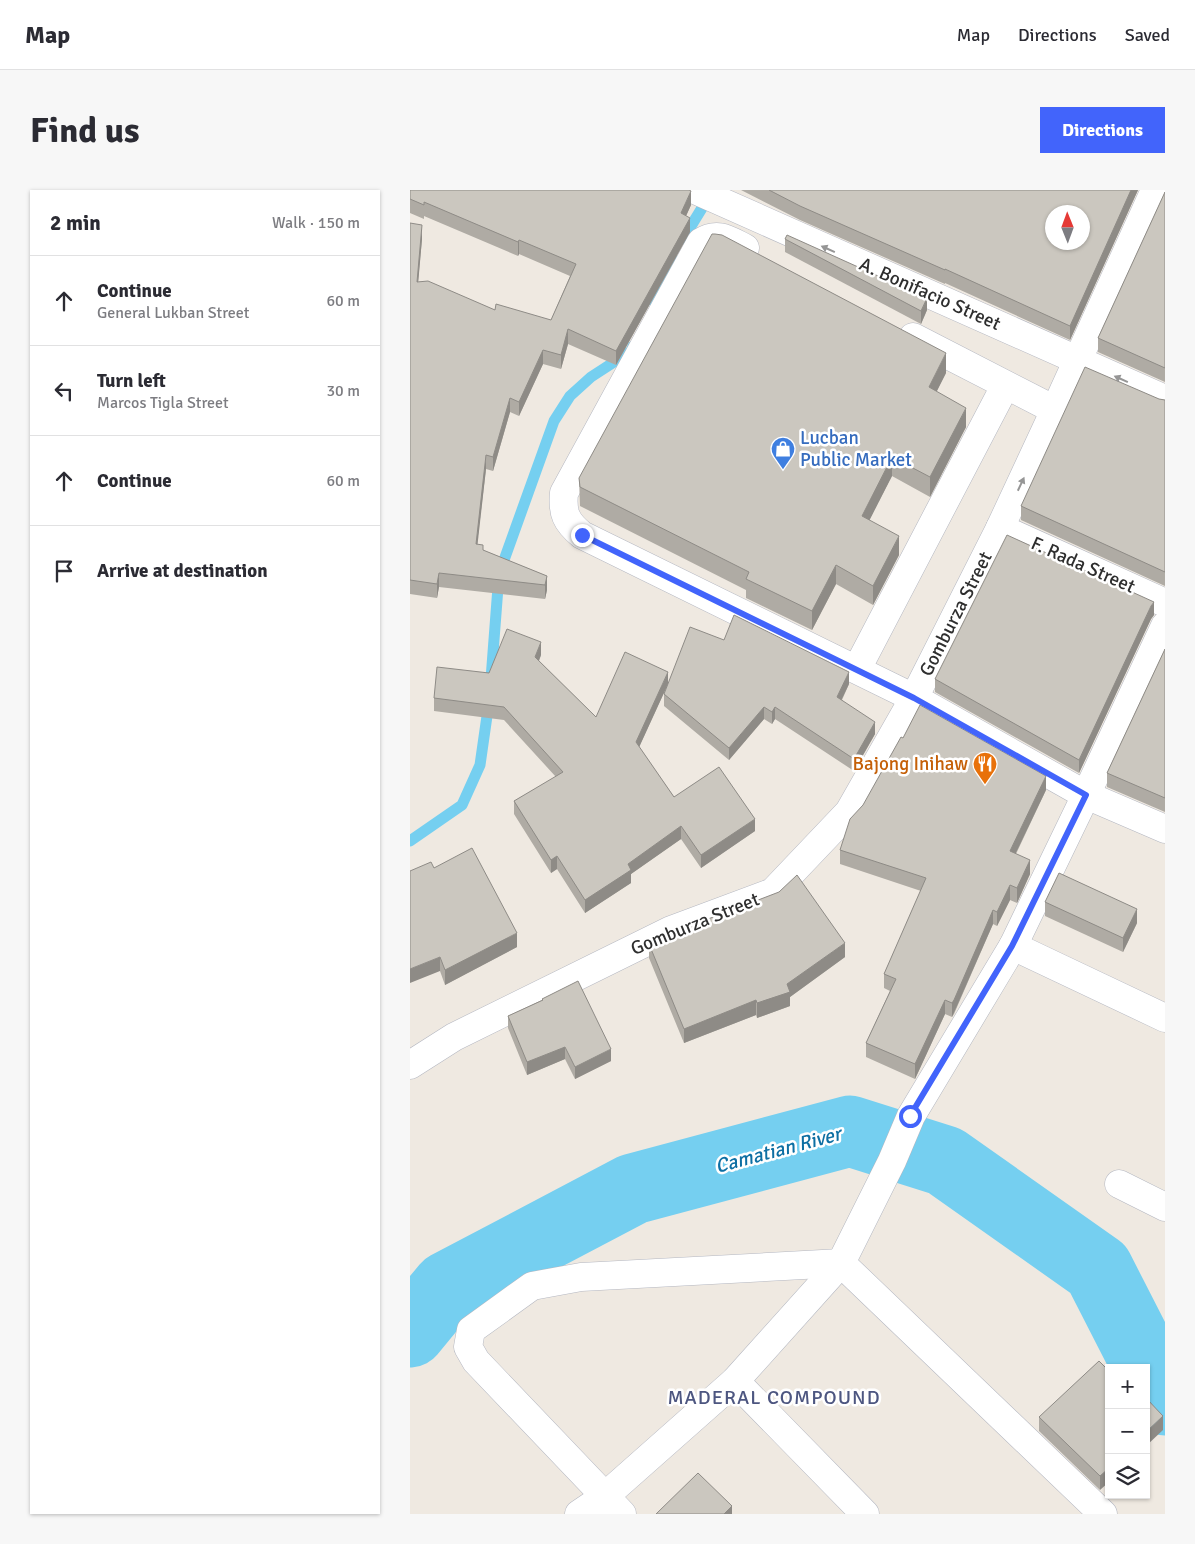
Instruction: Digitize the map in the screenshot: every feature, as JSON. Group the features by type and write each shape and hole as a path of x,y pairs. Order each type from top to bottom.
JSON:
{"street":[{"name":"A. Bonifacio Street","path":"694,190 1165,399"},
{"name":"Gomburza Street","path":"410,1066 454,1037 671,930 773,892 849,812 914,698 1000,528 1155,190"},
{"path":"762,258 727,239 714,236 701,242 564,492 563,506 565,517 571,527 582,535 914,698 1086,795 1165,829"},
{"path":"892,326 1005,386 1055,410"},
{"path":"857,669 1005,386"},
{"name":"F. Rada Street","path":"1000,528 1165,603"},
{"path":"579,1514 613,1506 735,1381 841,1263 892,1162 910,1116 1012,946 1086,795 1165,626"},
{"path":"1012,946 1165,1018"},
{"path":"1119,1184 1165,1207"},
{"path":"613,1506 476,1361 468,1347 472,1330 532,1286 581,1277 841,1263 1103,1514"},
{"path":"735,1381 865,1514"}],"building":[{"path":"410,190 691,191 681,213 690,218 616,351 568,329 561,355 543,350 519,402 510,398 493,457 486,455 476,544 483,545 483,550 547,576 545,585 439,573 437,584 410,580 410,223 422,225 417,282 428,281 495,310 496,304 551,320 576,264 519,240 518,242 424,202 424,205 410,199"},
{"path":"769,190 1131,190 1070,326 800,206"},
{"path":"1165,192 1165,368 1098,338"},
{"path":"712,234 722,235 946,353 929,387 966,408 930,477 892,457 862,516 899,536 873,586 836,565 812,611 746,579 749,572 580,487 579,478"},
{"path":"787,235 927,298 921,311 785,239"},
{"path":"1085,367 1165,400 1165,572 1021,506"},
{"path":"1007,535 1154,602 1079,760 935,679"},
{"path":"734,615 849,672 837,697 875,722 854,759 775,707 772,712 764,707 729,748 664,694 690,627 724,640"},
{"path":"507,629 541,642 535,657 596,717 625,652 668,672 636,742 674,797 719,767 755,819 701,855 681,826 628,864 631,870 585,900 557,856 551,860 514,801 563,772 504,707 434,698 437,667 489,673"},
{"path":"1165,649 1165,798 1107,773"},
{"path":"920,705 1046,776 1010,851 1030,860 1017,888 1010,885 997,912 993,910 954,1000 952,1003 945,1000 915,1064 866,1043 896,979 884,974 926,878 840,850 850,819 863,805 901,737 903,738"},
{"path":"472,848 517,933 445,970 440,957 410,969 410,871 431,862 434,868"},
{"path":"1059,873 1137,909 1123,938 1045,902"},
{"path":"797,875 845,943 787,984 790,992 757,1003 756,1000 684,1029 649,944 677,930 719,915 721,920 740,907 779,892"},
{"path":"578,981 611,1049 575,1067 565,1047 527,1062 508,1016"},
{"path":"1099,1361 1105,1367 1105,1472 1100,1476 1039,1417"},
{"path":"1150,1402 1163,1416 1150,1428"},
{"path":"698,1473 732,1506 724,1514 656,1514"}],"waterway":[{"path":"683,239 710,195"},
{"path":"654,302 673,260"},
{"path":"491,679 499,574 554,421 570,396 591,377 631,351 633,346"},
{"path":"410,841 462,805 480,765 489,702"},
{"name":"Camatian River","path":"410,1332 447,1287 633,1189 850,1131 945,1161 1098,1269 1165,1400"}],"place":[{"name":"Lucban Public Market","path":"783,470"},
{"name":"Bajong Inihaw","path":"985,785"}],"district":[{"name":"MADERAL COMPOUND","path":"774,1397"}],"route":[{"path":"582,535 914,698 1086,795 1012,946 910,1116"}]}
